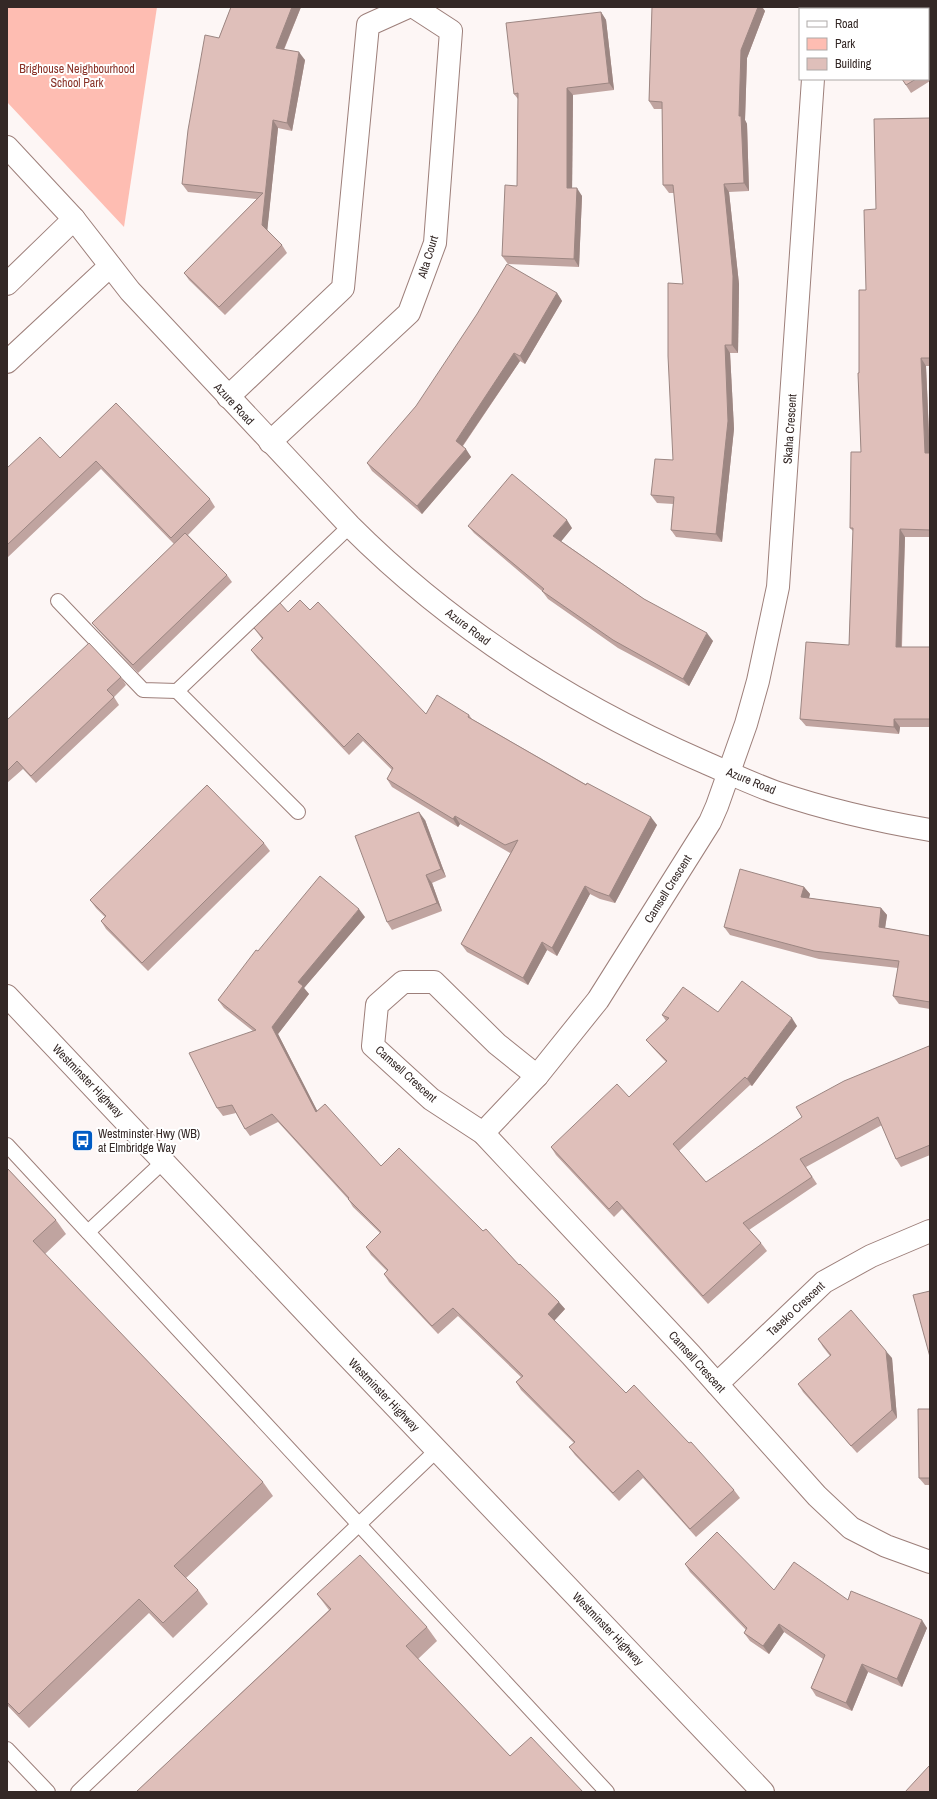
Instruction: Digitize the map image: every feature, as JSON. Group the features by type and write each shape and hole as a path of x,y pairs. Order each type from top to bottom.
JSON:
{"street":[{"path":"228,397 343,288 368,25 408,7"},
{"name":"Alta Court","path":"270,442 409,313 435,243 451,31 414,7"},
{"name":"Skaha Crescent","path":"729,772 746,724 758,681 778,587 813,80"},
{"name":"Azure Road","path":"7,147 74,219 130,290 270,442 369,546 426,596 487,642 584,704 654,740 729,772 774,791 865,818 930,830"},
{"path":"7,284 74,219"},
{"path":"7,362 110,266"},
{"name":"Camsell Crescent","path":"483,1133 537,1076 598,1000 710,822 729,772"},
{"name":"Camsell Crescent","path":"537,1076 497,1044 434,982 402,982 377,1005 373,1046 431,1099 483,1133 717,1384 817,1496 851,1528 886,1546 930,1562"},
{"name":"Westminster Highway","path":"7,996 437,1450 755,1789"},
{"name":"Taseko Crescent","path":"717,1384 824,1282 871,1256 930,1231"}],"lane":[{"path":"177,692 350,526"},
{"path":"58,601 143,690 177,692 298,812"},
{"path":"7,1145 607,1792"},
{"path":"88,1232 164,1161"},
{"path":"78,1792 437,1450"},
{"path":"7,1749 48,1792"}],"green space":[{"name":"Brighouse Neighbourhood School Park","path":"7,7 157,7 124,227 7,102"}],"building":[{"path":"231,7 292,7 276,48 299,52 287,123 273,120 262,225 282,245 219,307 184,273 263,193 182,184 188,130 205,35 219,38"},
{"path":"652,7 758,7 741,50 739,116 741,116 744,183 724,184 733,276 732,345 725,345 728,421 716,534 671,530 674,497 651,495 655,459 673,460 668,356 668,283 683,284 673,185 663,185 662,102 649,101"},
{"path":"601,12 609,83 567,88 567,188 577,188 574,259 502,256 505,185 517,186 518,93 514,94 506,23"},
{"path":"929,12 930,12 929,70"},
{"path":"903,80 914,80 906,85"},
{"path":"930,118 930,358 921,358 925,453 930,453 930,530 900,529 896,647 930,647 930,719 894,719 894,727 800,719 806,642 849,645 853,528 850,528 851,452 861,452 858,373 859,290 866,290 864,210 876,209 874,119"},
{"path":"507,264 557,293 520,356 514,353 456,441 466,449 417,506 367,463 416,406 477,314"},
{"path":"116,403 210,499 171,538 96,461 7,545 7,468 40,437 60,458"},
{"path":"512,474 567,520 553,536 644,599 707,633 683,679 613,640 542,591 544,589 468,526"},
{"path":"185,533 227,575 133,665 92,623"},
{"path":"300,600 310,610 318,602 426,714 437,695 469,715 468,717 586,785 587,783 651,817 609,896 585,886 552,948 542,942 523,978 461,944 518,840 505,845 455,816 453,819 387,779 393,768 358,733 344,747 251,650 263,638 254,628 280,603 288,612"},
{"path":"89,643 121,677 107,690 114,697 31,776 17,761 7,771 7,720"},
{"path":"207,785 264,843 142,963 101,921 106,916 90,900"},
{"path":"419,812 441,869 426,875 437,903 387,922 355,836"},
{"path":"740,869 804,887 801,897 881,908 879,927 930,936 930,1002 893,996 899,961 814,951 724,927"},
{"path":"320,876 359,909 298,982 303,986 272,1027 316,1112 325,1104 381,1166 399,1148 483,1231 486,1229 519,1265 520,1264 559,1302 548,1314 626,1393 634,1385 689,1443 691,1442 734,1490 690,1529 638,1470 613,1493 569,1447 575,1442 516,1382 523,1376 453,1308 432,1326 384,1274 388,1270 366,1247 381,1232 348,1199 349,1198 272,1114 245,1129 232,1105 217,1108 189,1053 256,1030 218,1000 256,950 258,951"},
{"path":"742,981 792,1018 747,1079 745,1077 673,1144 706,1182 802,1117 796,1107 844,1081 929,1046 930,1145 896,1159 878,1117 800,1159 812,1177 743,1223 761,1243 703,1296 617,1201 609,1209 551,1147 617,1084 629,1097 667,1061 646,1040 669,1018 662,1015 683,987 718,1012"},
{"path":"7,1168 56,1220 33,1241 263,1482 174,1566 198,1590 163,1623 139,1599 19,1714 7,1702"},
{"path":"930,1291 930,1357 913,1295"},
{"path":"851,1310 886,1351 892,1410 851,1446 798,1384 831,1355 818,1339"},
{"path":"918,1409 930,1409 930,1478 919,1478"},
{"path":"717,1532 774,1590 794,1562 848,1600 851,1591 922,1620 897,1679 862,1664 846,1703 811,1688 825,1655 779,1624 763,1646 744,1633 747,1628 685,1564"},
{"path":"360,1555 427,1627 406,1646 510,1756 531,1737 583,1792 136,1792 331,1609 317,1594"},
{"path":"929,1766 930,1792 905,1792"}],"place":[{"name":"Westminster Hwy (WB) at Elmbridge Way","path":"83,1141"}]}
